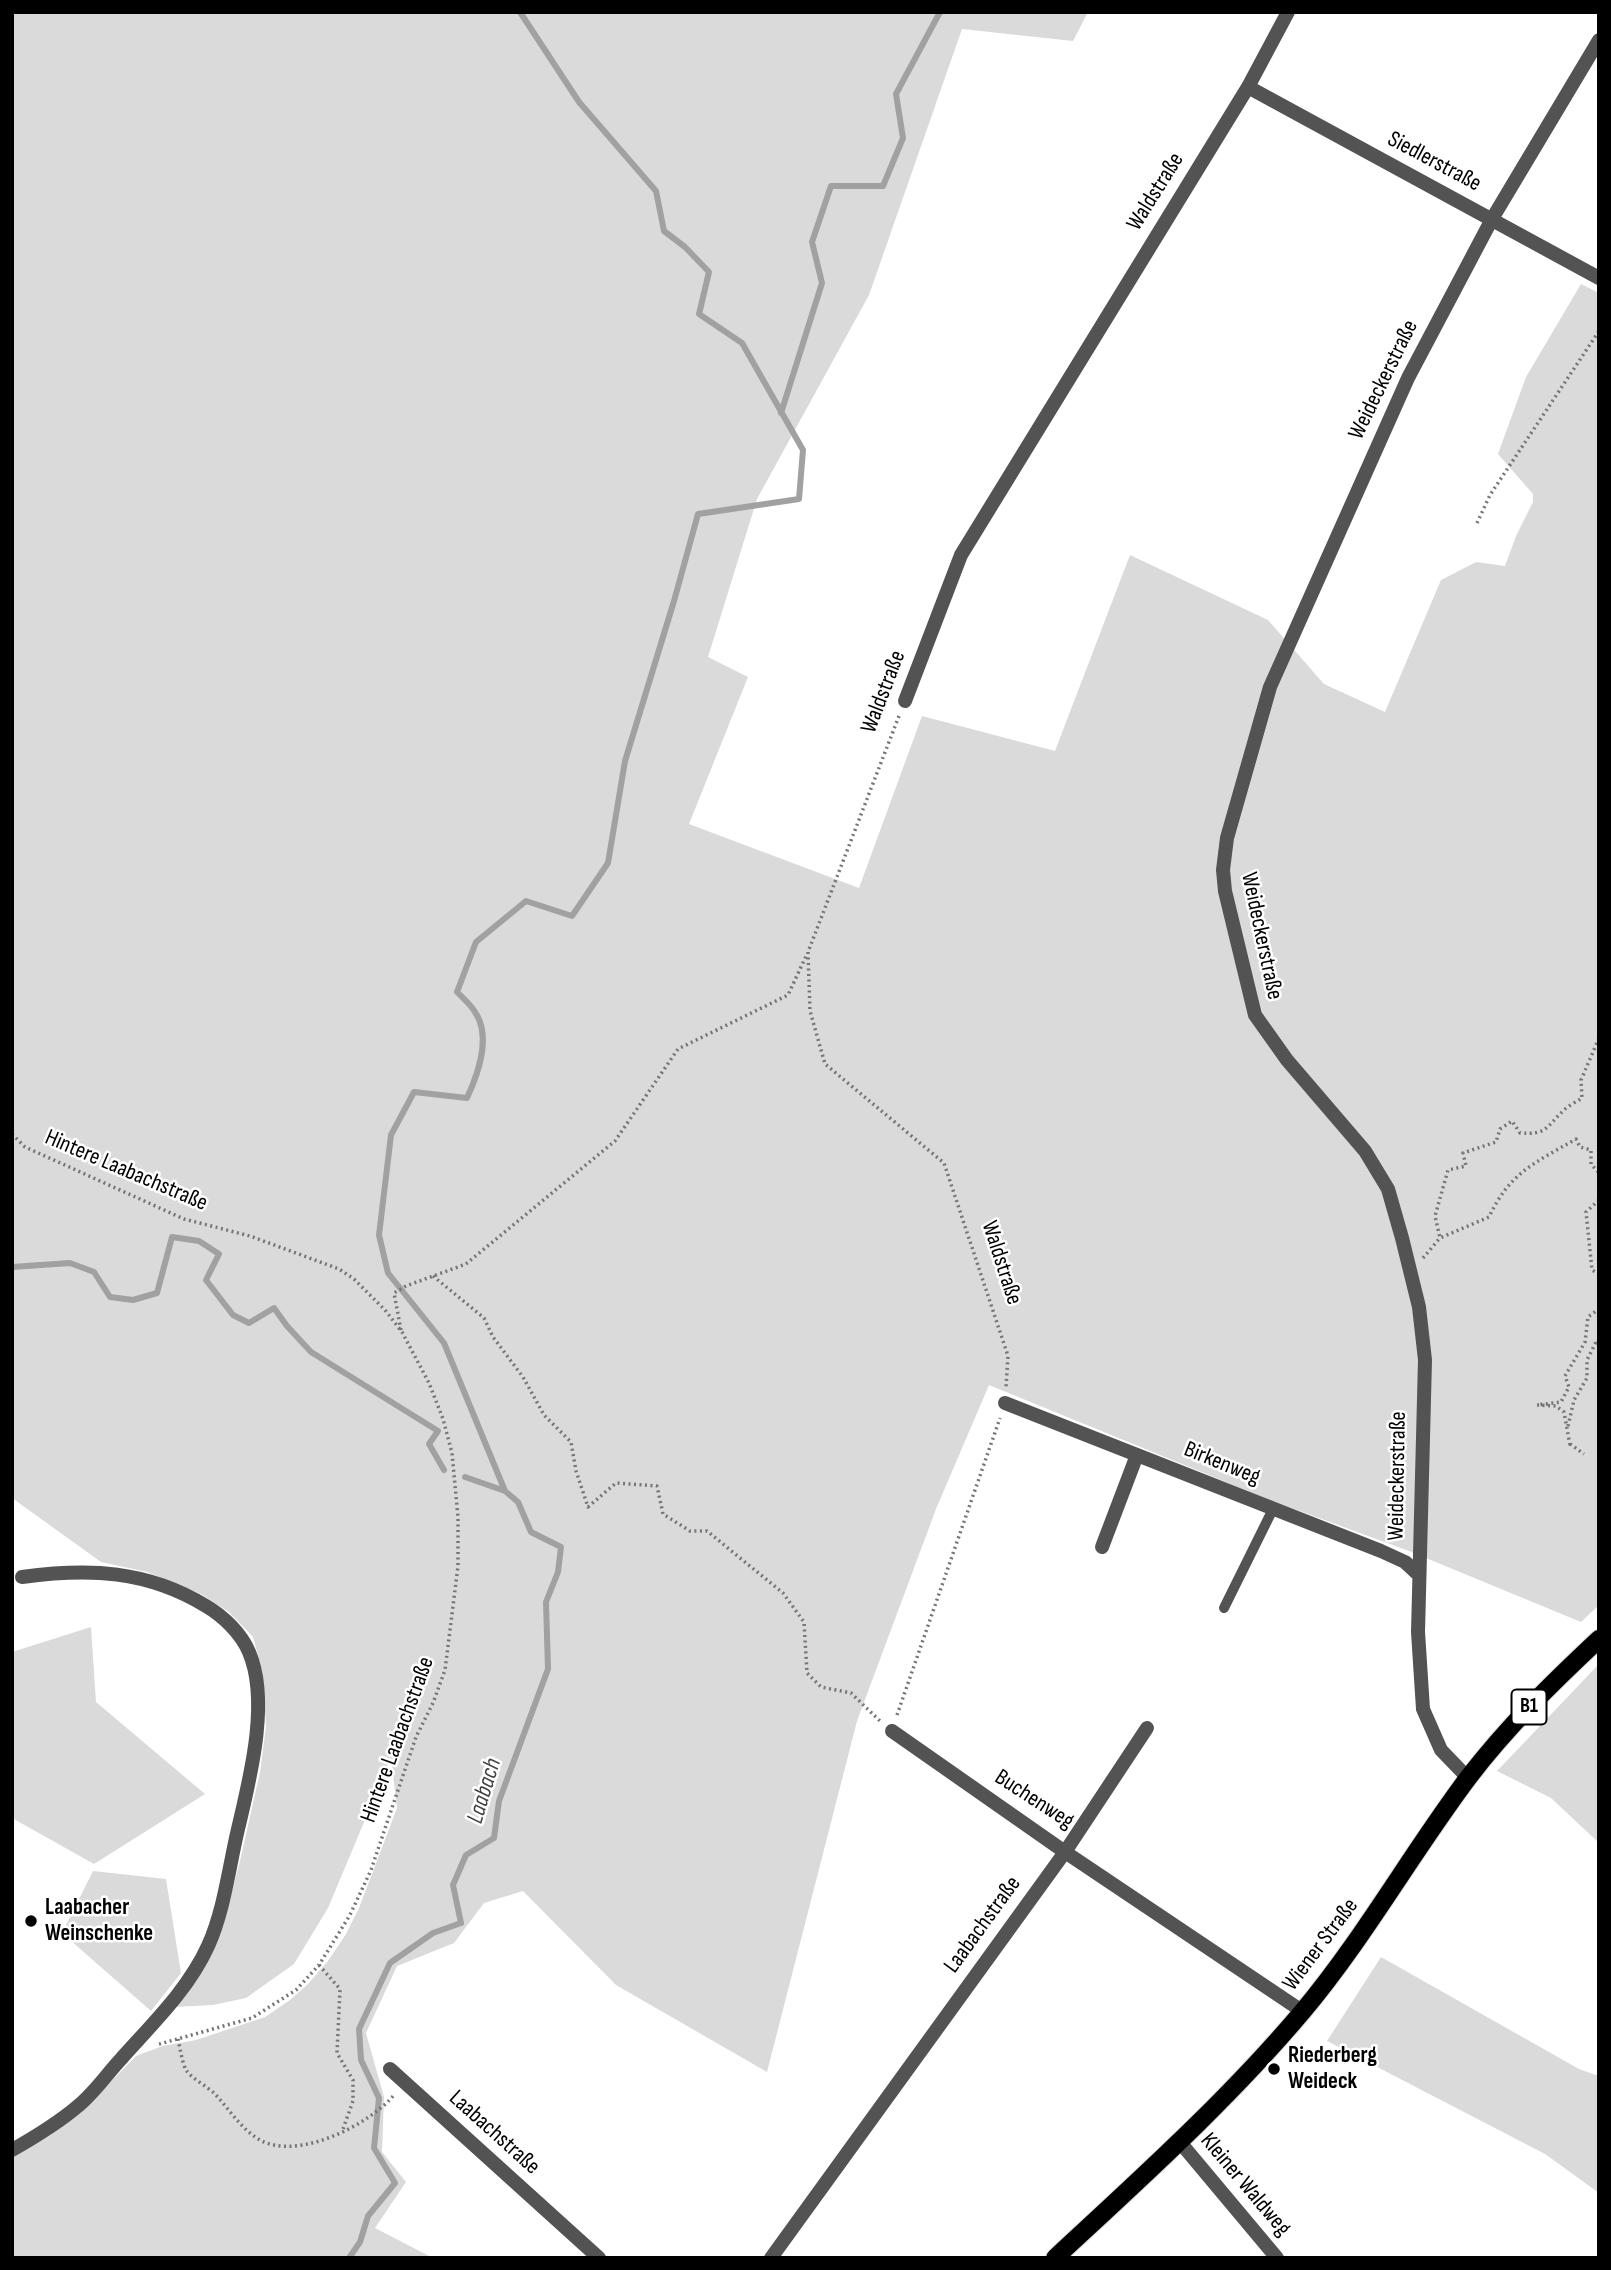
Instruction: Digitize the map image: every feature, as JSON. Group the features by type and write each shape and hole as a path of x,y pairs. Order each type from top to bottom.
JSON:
{"main road":[{"name":"Wiener Straße","path":"1055,2258 1179,2141 1302,2011 1346,1955 1468,1778 1515,1722 1599,1639"}],"street":[{"name":"Waldstraße","path":"905,701 961,555 1248,87 1288,12"},
{"name":"Weideckerstraße","path":"1468,1778 1441,1750 1423,1709 1418,1632 1424,1360 1419,1307 1402,1238 1388,1189 1365,1151 1287,1059 1255,1015 1225,891 1223,870 1227,838 1270,687 1408,378 1492,219 1599,40"},
{"name":"Siedlerstraße","path":"1248,87 1599,278"},
{"name":"Birkenweg","path":"1005,1403 1381,1551 1405,1562 1419,1575"},
{"path":"1101,1547 1137,1455"},
{"path":"12,2150 53,2125 80,2104 170,2004 208,1946 218,1916 252,1768 258,1712 254,1672 248,1651 233,1628 190,1596 134,1576 92,1572 22,1577"},
{"name":"Buchenweg","path":"891,1731 1065,1852 1147,1728"},
{"path":"1065,1852 1302,2011"},
{"name":"Laabachstraße","path":"771,2258 1065,1852"},
{"name":"Laabachstraße","path":"390,2069 599,2258"},
{"name":"Kleiner Waldweg","path":"1179,2141 1276,2258"}],"lane":[{"path":"1224,1608 1273,1509"}],"path":[{"path":"1478,523 1490,495 1599,331"},
{"name":"Waldstraße","path":"891,1731 1005,1403 1008,1356 944,1163 825,1064 810,1011 808,952 905,701"},
{"path":"402,1332 394,1293 466,1264 615,1141 678,1049 788,995 808,952"},
{"path":"1599,1038 1581,1080 1582,1098 1564,1110 1547,1130 1520,1133 1512,1121 1500,1129 1496,1142 1463,1153 1465,1166 1448,1170 1435,1216 1440,1238 1489,1217 1500,1194 1527,1166 1576,1139 1580,1147 1591,1150 1591,1164 1599,1173"},
{"name":"Hintere Laabachstraße","path":"12,1134 24,1147 184,1219 250,1236 340,1269 369,1293 402,1332 429,1383 452,1453 458,1566 445,1670 416,1737 371,1870 350,1915 319,1965 296,1990 252,2018 126,2053"},
{"path":"1599,1200 1586,1212 1592,1269 1599,1274"},
{"path":"433,1276 484,1318 493,1337 523,1377 544,1415 571,1442 576,1471 588,1507 616,1483 657,1486 663,1514 690,1531 707,1531 783,1593 804,1622 807,1673 821,1687 851,1693 891,1731"},
{"path":"1584,1454 1570,1445 1564,1412 1556,1406 1537,1405 1561,1402 1569,1387 1565,1376 1585,1342 1588,1317 1599,1309"},
{"path":"1570,1445 1568,1427 1574,1399 1587,1378 1587,1360 1597,1340 1599,1343"},
{"path":"319,1965 340,1989 338,2053 353,2080 353,2101 342,2131"},
{"path":"178,2039 187,2070 215,2094 237,2123 261,2140 282,2147 321,2141 387,2103"}],"shaded area":[{"path":"12,12 1088,12 1073,41 962,29 869,295 757,499 708,657 748,677 689,824 859,888 922,716 1055,751 1130,555 1268,620 1324,684 1385,712 1441,580 1476,562 1505,566 1533,502 1533,494 1498,454 1526,377 1581,284 1599,293 1599,1605 1581,1622 1409,1551 1270,1500 989,1385 936,1509 857,1721 767,2072 616,1985 523,1891 484,1903 454,1943 397,1966 366,2033 384,2097 382,2152 406,2182 375,2228 433,2258 12,2258 12,2157 49,2136 80,2113 136,2056 265,2017 308,1984 346,1934 359,1908 397,1808 391,1758 328,1908 294,1964 246,1998 213,2005 174,2007 223,1925 260,1772 266,1726 262,1670 253,1637 229,1612 201,1594 147,1572 101,1562 12,1498"},
{"path":"91,1627 96,1702 205,1794 94,1864 12,1818 12,1652"},
{"path":"1599,1664 1599,1843 1551,1798 1497,1771"},
{"path":"93,1871 166,1879 181,1973 151,2011 62,1933"},
{"path":"1381,1957 1579,2069 1599,2076 1599,2193 1545,2154 1327,2041"}],"waterway":[{"path":"505,1491 444,1343 388,1273 379,1235 391,1135 414,1092 467,1098 482,1055 482,1033 475,1012 457,992 476,942 526,901 572,916 608,863 625,761 698,514 799,499 803,450 742,343 699,314 709,272 685,247 664,231 656,191 579,102 520,12"},
{"path":"781,413 822,283 812,242 831,186 883,186 903,138 896,94 940,12"},
{"name":"Laabach","path":"12,1267 70,1263 94,1272 110,1297 133,1300 157,1293 172,1237 199,1241 219,1254 206,1280 233,1315 249,1323 274,1308 311,1352 438,1431 429,1444 444,1470"},
{"name":"Laabach","path":"349,2258 360,2242 368,2216 395,2183 374,2148 379,2098 361,2060 359,2029 390,1963 433,1933 461,1923 453,1885 466,1855 494,1838 499,1801 548,1669 546,1602 558,1572 561,1547 531,1532 518,1502 505,1491 465,1477"}],"place":[{"name":"Laabacher Weinschenke","path":"31,1921"},
{"name":"Riederberg Weideck","path":"1274,2069"}]}
